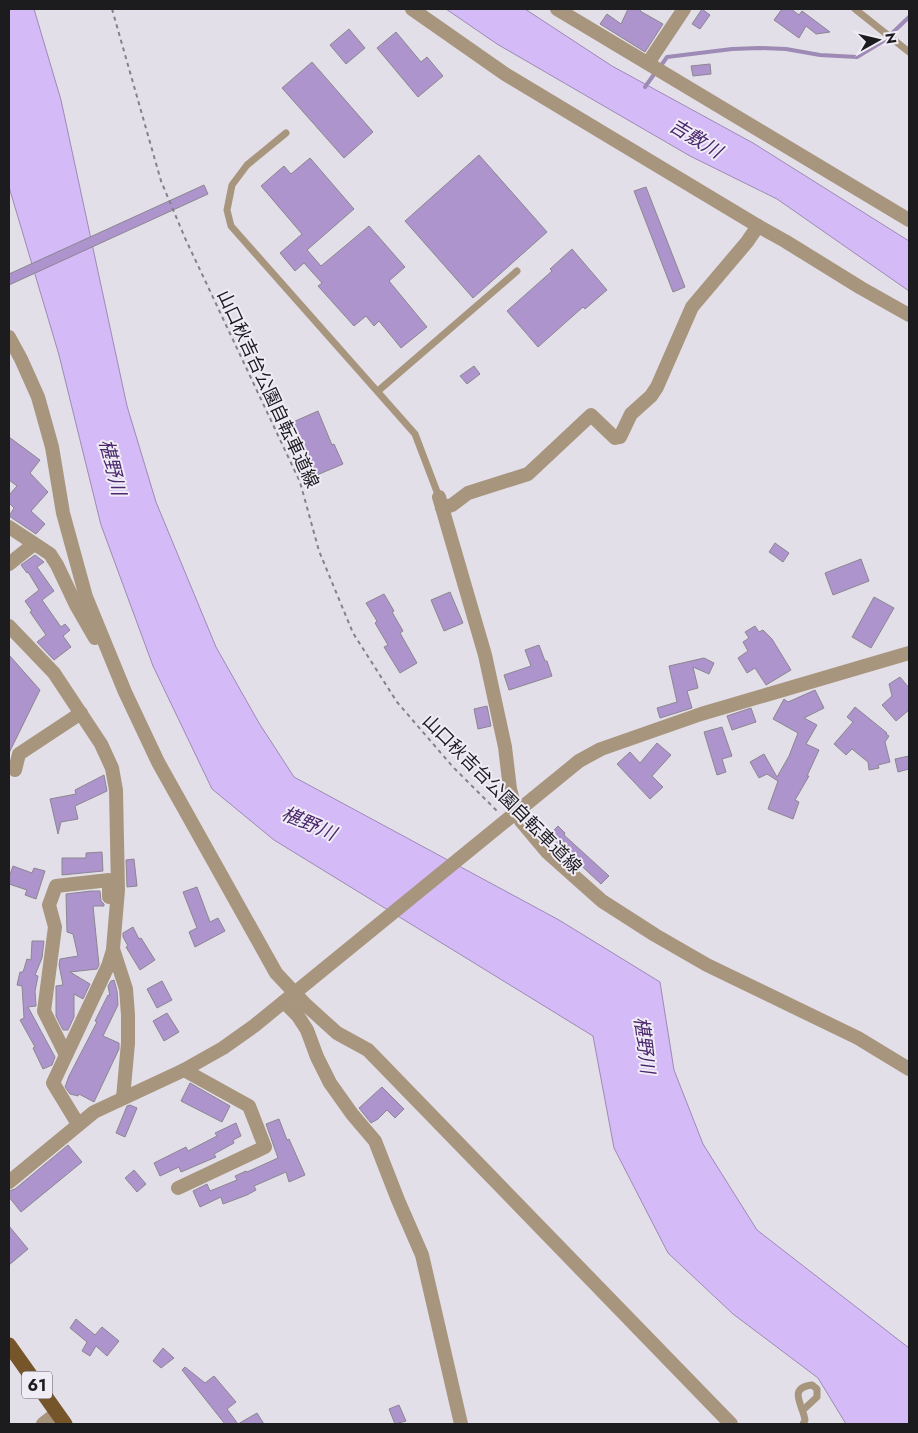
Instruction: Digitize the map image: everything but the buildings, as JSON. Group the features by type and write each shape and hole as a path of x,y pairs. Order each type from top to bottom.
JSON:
{"main road":[{"name":"61","path":"9,1345 53,1421"}],"street":[{"path":"412,9 505,74 909,315"},
{"path":"557,9 909,220"},
{"path":"650,64 684,9"},
{"path":"511,816 505,747 485,654 441,503 452,505 468,493 528,474 591,415 616,438 620,437 631,414 651,396 657,387 682,326 692,307 747,242 758,226"},
{"path":"9,337 38,397 52,447 63,513 86,596 117,675 158,762 276,973 306,1005 337,1033 368,1050 732,1424"},
{"path":"9,527 50,554 76,605 117,675"},
{"path":"9,564 34,544"},
{"path":"9,626 54,673 81,713 101,744 112,768 116,790 118,890 113,949 108,966 53,1083 78,1124"},
{"path":"9,1182 94,1112 184,1070 223,1048 296,994 579,761 602,749 701,714 909,653"},
{"path":"14,770 19,754 81,713"},
{"path":"511,816 521,821 547,852 602,901 655,936 707,966 858,1038 909,1069"},
{"path":"108,850 109,912 105,939 106,950 113,949"},
{"path":"66,1055 44,1010 55,927 49,905 56,886 109,880"},
{"path":"113,949 126,989 128,1015 124,1098"},
{"path":"284,1002 298,1016 307,1030 317,1057 330,1083 352,1114 375,1141 422,1255 461,1424"},
{"path":"178,1188 265,1147 249,1106 184,1070"}],"lane":[{"path":"855,9 909,52"},
{"path":"286,133 247,165 232,185 227,210 231,226 415,434 441,503"},
{"path":"378,391 517,271"},
{"path":"803,1410 805,1420 803,1424"}],"path":[{"name":"山口秋吉台公園自転車道線","path":"112,9 161,181 197,265 300,482 319,551 353,633 397,702 453,767 511,816"}],"water":[{"name":"椹野川","path":"9,9 34,9 61,100 127,406 156,502 216,647 259,723 294,777 559,920 660,982 674,1070 703,1144 757,1230 909,1348 909,1424 846,1424 818,1378 733,1314 668,1253 614,1148 593,1036 274,840 212,789 153,666 101,525 59,355 9,187"},
{"name":"吉敷川","path":"446,9 525,9 612,66 753,143 909,241 909,291 777,199 690,156 497,44"}],"waterway":[{"path":"660,67 667,57 732,49 786,49 820,55 857,57 885,40 909,17"},
{"path":"645,87 655,73"}]}
